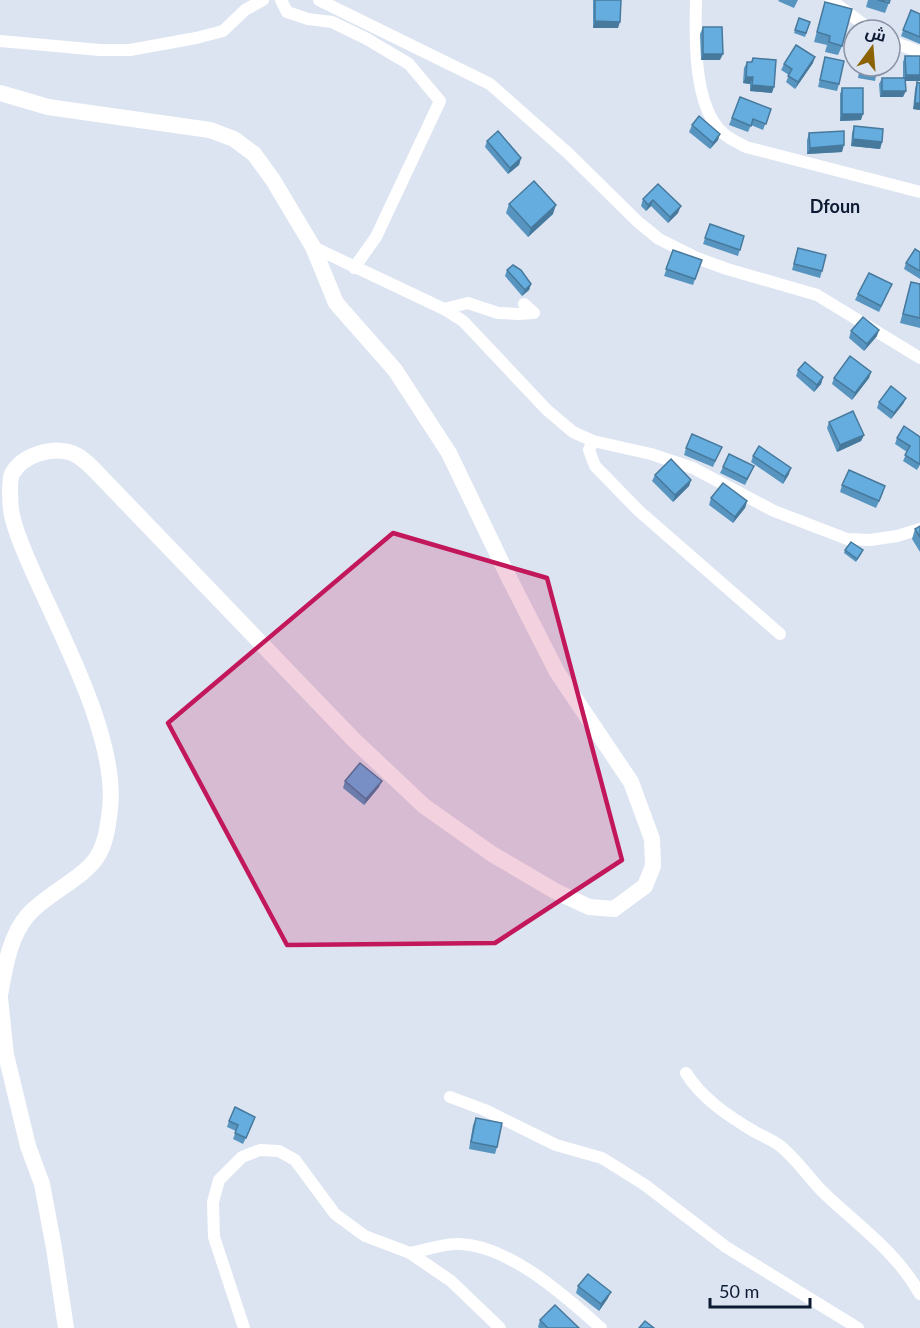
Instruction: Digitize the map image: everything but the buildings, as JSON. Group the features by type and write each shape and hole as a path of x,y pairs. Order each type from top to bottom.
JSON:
{"street":[{"path":"0,41 100,50 141,48 223,31 244,10 263,0"},
{"path":"281,0 287,12 308,19 332,22 367,39 409,64 441,101 376,237 354,268"},
{"path":"319,0 490,84 569,154 638,222 659,239 697,258 727,269 817,295 920,358"},
{"path":"696,0 695,34 699,84 708,111 722,132 746,147 784,159 920,192"},
{"path":"831,0 855,18"},
{"path":"902,45 920,52"},
{"path":"0,93 48,107 210,130 234,139 254,154 273,180 313,247 336,303 395,370 449,453 507,574 558,672 631,782 652,839 653,866 645,886 614,909 589,907 555,891 492,854 424,806 354,740 84,461 71,453 35,454 22,461 11,476 11,513 26,555 93,709 105,749 110,806 105,842 96,859 27,915 13,939 5,964 0,997 6,1055 28,1146 42,1184 66,1328"},
{"path":"313,247 444,309 463,321 547,410 573,432 593,441 651,454 693,468 774,511 848,540 888,537 920,529"},
{"path":"444,309 468,303 498,313 534,313 524,304"},
{"path":"593,441 589,450 595,466 639,510 780,634"},
{"path":"686,1073 692,1083 725,1113 779,1145 823,1192 882,1244 910,1276 920,1294"},
{"path":"450,1097 485,1110 556,1145 602,1158 645,1185 726,1247 858,1328"},
{"path":"244,1328 214,1237 213,1202 219,1180 242,1157 260,1150 279,1151 295,1160 335,1214 365,1236 410,1253 451,1281 500,1328"},
{"path":"410,1253 459,1244 487,1248 517,1263 548,1284 601,1328"}],"highlighted area":[{"path":"393,533 547,578 622,860 495,943 287,945 168,723"}],"district":[{"name":"Dfoun","path":"835,206"}]}
